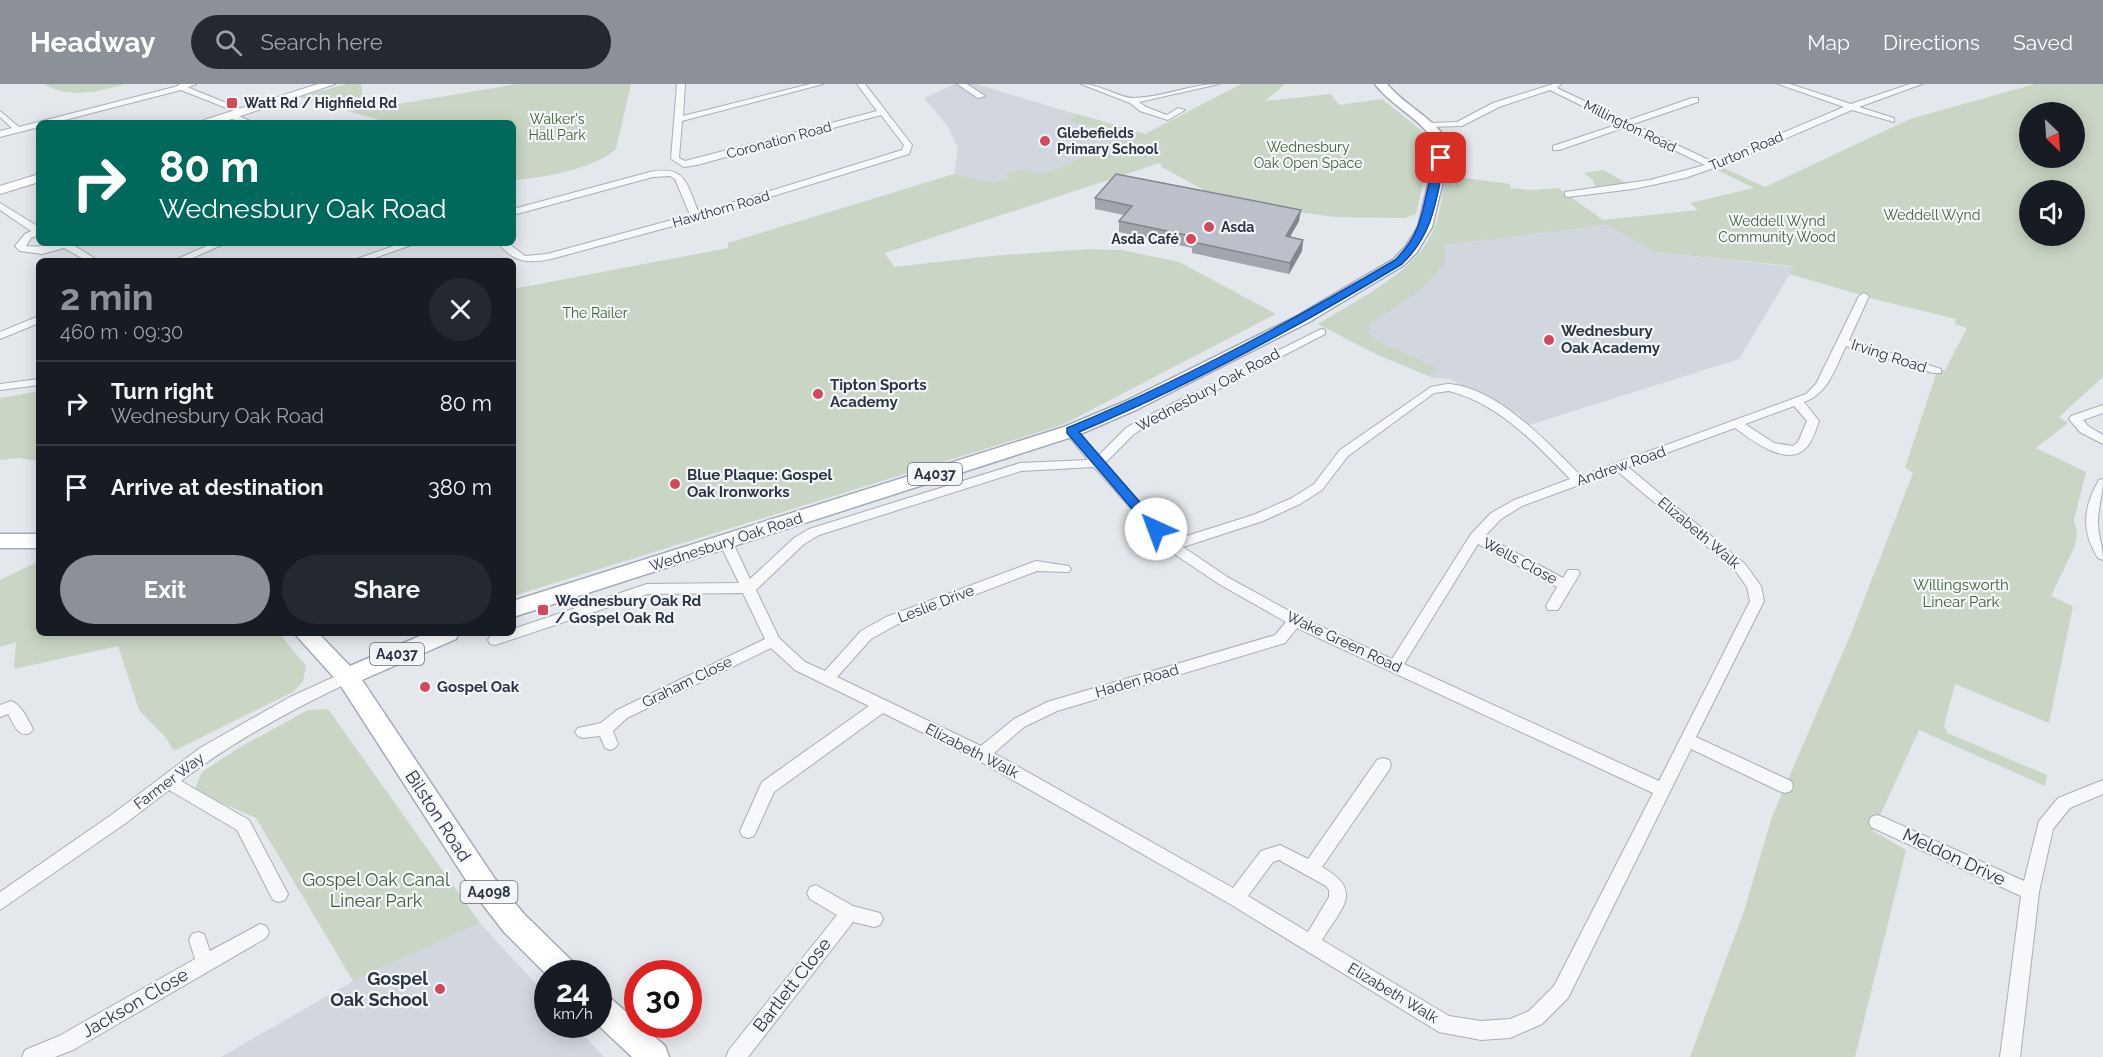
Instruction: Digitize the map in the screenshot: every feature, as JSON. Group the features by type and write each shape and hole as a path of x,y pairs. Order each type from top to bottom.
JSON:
{"main road":[{"path":"1381,84 1394,98 1434,130"},
{"name":"Wednesbury Oak Road","path":"516,608 1071,431 1142,400 1303,319 1399,262 1412,249 1425,227 1444,147 1434,130"},
{"path":"0,541 36,541"},
{"name":"Bilston Road","path":"308,636 347,677 486,888 514,923 551,960"},
{"name":"A4037","path":"347,677 441,636"},
{"path":"612,1019 654,1057"}],"street":[{"path":"216,120 329,84"},
{"path":"681,84 677,120 819,84"},
{"path":"861,84 882,112"},
{"path":"961,84 981,96"},
{"path":"1085,84 1133,101 1143,109 1168,118 1181,110"},
{"path":"1133,101 1186,86 1215,84"},
{"path":"1434,130 1459,124 1496,105 1560,84"},
{"path":"1782,84 1891,120"},
{"name":"Turton Road","path":"1568,194 1647,183 1712,165 1850,106 1918,84"},
{"path":"56,120 186,85 246,120"},
{"name":"Millington Road","path":"1549,87 1712,165"},
{"path":"1556,148 1695,100"},
{"name":"Coronation Road","path":"677,120 675,159 684,164 882,112"},
{"name":"Hawthorn Road","path":"506,246 515,257 530,260 696,217 900,155 908,150 908,146 882,112"},
{"path":"0,113 17,129"},
{"path":"0,134 36,125"},
{"path":"516,211 665,172 677,174 696,217"},
{"path":"0,190 36,179"},
{"path":"0,206 36,229"},
{"path":"36,233 22,241 20,246 23,249 42,251 60,246"},
{"path":"70,246 89,258"},
{"path":"185,258 214,246"},
{"path":"365,258 403,246"},
{"name":"Andrew Road","path":"1395,666 1476,537 1503,510 1518,502 1810,396 1821,386 1864,296"},
{"path":"0,336 36,321"},
{"name":"Wednesbury Oak Road","path":"516,633 647,589 749,588 799,541 814,532 1020,467 1098,463 1130,431 1140,425 1321,332"},
{"name":"Irving Road","path":"1842,340 1937,371"},
{"path":"0,387 36,382"},
{"path":"1172,546 1258,518 1296,501 1318,487 1344,453 1439,386 1449,387 1479,398 1503,411 1578,480"},
{"path":"1738,424 1770,447 1794,450 1802,445 1813,421 1797,402"},
{"path":"2103,409 2075,419 2077,424 2103,440"},
{"name":"Wake Green Road","path":"1071,431 1172,546 1224,581 1295,621 1661,789"},
{"name":"Elizabeth Walk","path":"726,542 773,640 800,666 982,754 1236,898 1446,1024 1476,1030 1501,1030 1523,1025 1545,1011 1561,992 1661,789 1757,602 1754,586 1740,567 1619,466"},
{"path":"2103,483 2089,527 2097,548 2103,555"},
{"name":"Wells Close","path":"1476,537 1564,585"},
{"name":"Leslie Drive","path":"827,679 866,634 891,621 1036,566 1064,569"},
{"name":"Wells Close","path":"1553,606 1573,573"},
{"name":"Haden Road","path":"982,754 1019,723 1052,706 1280,639 1291,629 1295,621"},
{"name":"Wednesbury Oak Road","path":"495,640 507,636"},
{"name":"Graham Close","path":"583,732 604,729 622,714 773,640"},
{"name":"Farmer Way","path":"0,902 237,733 347,677"},
{"path":"748,831 768,787 881,706"},
{"path":"0,711 11,707 25,729"},
{"path":"604,729 610,744"},
{"path":"1687,740 1785,786"},
{"path":"1311,870 1383,765"},
{"path":"167,781 243,825 279,894"},
{"path":"2010,1057 2030,892 2045,826 2064,803 2103,787"},
{"name":"Meldon Drive","path":"1877,822 2030,892"},
{"path":"1236,898 1267,856 1272,853 1280,852 1332,881 1339,893 1338,898 1310,944"},
{"path":"816,893 849,913 873,919"},
{"name":"Bartlett Close","path":"736,1057 849,913"},
{"name":"Jackson Close","path":"32,1057 66,1043 260,932"},
{"name":"Jackson Close","path":"198,940 205,962"}],"shaded area":[{"name":"Glebefields Primary School","path":"955,84 976,84 1145,135 1036,180 978,188 954,174 958,148 947,125 924,98"},
{"name":"Wednesbury Oak Academy","path":"1607,225 1654,252 1794,267 1739,359 1529,425 1519,414 1449,379 1433,378 1378,355 1318,324 1370,293 1438,245"},
{"name":"Gospel Oak School","path":"480,923 534,982 534,1038 586,1038 604,1057 221,1057 353,981"}],"green space":[{"path":"44,84 124,84 84,93 73,93 53,89"},
{"name":"Walker's Hall Park","path":"347,84 361,84 364,105 375,108 517,84 631,84 616,149 607,156 582,167 553,175 516,180 516,120 380,120 299,97"},
{"name":"Tipton Sports Academy","path":"1241,84 1285,84 1265,101 1331,94 1339,105 1382,99 1433,140 1416,214 1405,218 1335,217 1275,209 1211,194 1160,166 1162,165 1160,163 885,253 894,267 991,256 1088,249 1122,250 1179,262 1276,314 1062,425 516,595 516,288 728,248 728,243 954,174 993,183 1010,178 1005,173 1022,170 1040,174 1066,166 1116,141 1113,132 1070,121 1078,114 1145,134"},
{"path":"2035,84 2103,84 2103,377 2059,417 2068,423 2036,448 2086,472 2074,520 2077,532 2075,546 2051,596 2073,606 2049,723 1955,684 1944,726 1947,733 2047,775 2045,786 1919,730 1873,831 1906,850 1855,1057 1690,1057 1744,911 1772,817 1850,636 1913,473 1905,467 1937,371 1945,370 1967,328 1955,324 1956,319 1878,300 1789,274 1793,266 1654,252 1607,225 1443,245 1445,259 1434,277 1413,295 1370,324 1368,332 1376,341 1438,368 1429,376 1378,355 1318,324 1380,287 1409,264 1421,251 1433,230 1445,179 1450,176 1510,184 1510,188 1531,190 1558,188 1603,220 1698,210 1690,203 1754,188 1717,170 1724,168 1765,187 1910,119"},
{"path":"1604,170 1626,183 1596,187 1592,179 1584,173"},
{"path":"36,392 36,461 19,458 0,460 0,398"},
{"path":"36,562 36,636 281,636 306,666 303,681 293,692 174,751 166,738 139,710 118,646 14,669 16,642 0,647 0,580"},
{"name":"Gospel Oak Canal Linear Park","path":"328,709 480,923 353,981 256,818 194,791 202,772 242,746 308,710"}],"building":[{"name":"Asda","path":"1116,174 1301,210 1286,236 1303,240 1290,263 1193,242 1196,237 1119,221 1132,206 1095,198"}],"place":[{"name":"Watt Rd / Highfield Rd","path":"232,103"},
{"name":"Glebefields Primary School","path":"1045,141"},
{"name":"Asda","path":"1209,227"},
{"name":"Asda Café","path":"1191,239"},
{"name":"Wednesbury Oak Academy","path":"1549,340"},
{"name":"Tipton Sports Academy","path":"818,394"},
{"name":"Blue Plaque: Gospel Oak Ironworks","path":"675,484"},
{"name":"Wednesbury Oak Rd / Gospel Oak Rd","path":"543,610"},
{"name":"Gospel Oak","path":"425,687"},
{"name":"Gospel Oak School","path":"440,989"}],"route":[{"path":"1156,529 1071,431 1132,405 1303,319 1399,262 1412,249 1425,227 1430,210 1433,184 1441,158"}],"park label":[{"name":"Wednesbury Oak Open Space","path":"1308,156"},
{"name":"Weddell Wynd","path":"1932,215"},
{"name":"Weddell Wynd Community Wood","path":"1777,230"},
{"name":"The Railer","path":"595,313"},
{"name":"Willingsworth Linear Park","path":"1961,594"}]}
